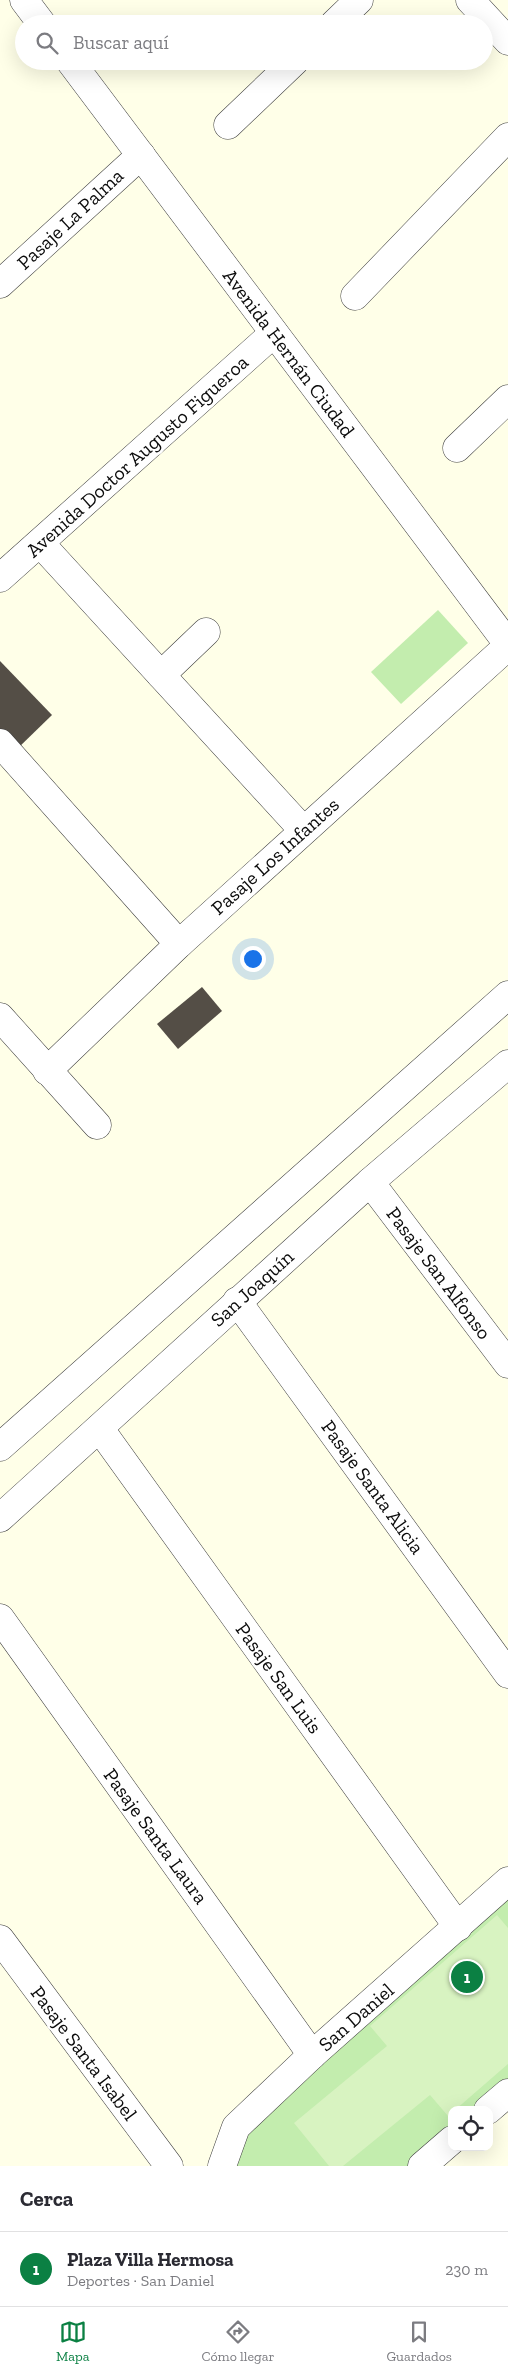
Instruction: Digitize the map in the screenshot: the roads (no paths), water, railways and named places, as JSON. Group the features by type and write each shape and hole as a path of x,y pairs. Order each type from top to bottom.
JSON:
{"street":[{"path":"24,0 35,15"},
{"path":"343,15 359,0"},
{"path":"470,0 484,15"},
{"path":"493,25 508,41"},
{"name":"Avenida Hernán Ciudad","path":"77,70 508,645"},
{"path":"228,125 286,70"},
{"path":"354,296 508,137"},
{"name":"Pasaje La Palma","path":"0,284 140,155"},
{"name":"Avenida Doctor Augusto Figueroa","path":"0,578 274,333"},
{"path":"457,448 508,399"},
{"path":"40,544 303,830"},
{"path":"161,675 206,632"},
{"name":"Pasaje Los Infantes","path":"47,1071 179,944 508,645"},
{"path":"0,743 179,944"},
{"path":"0,1448 508,995"},
{"path":"0,1017 97,1125"},
{"name":"San Joaquín","path":"0,1518 370,1182 508,1064"},
{"name":"Pasaje San Alfonso","path":"370,1182 508,1364"},
{"name":"Pasaje Santa Alicia","path":"238,1300 508,1674"},
{"name":"Pasaje San Luis","path":"100,1429 458,1927"},
{"name":"Pasaje Santa Laura","path":"0,1618 312,2055"},
{"name":"San Daniel","path":"222,2166 236,2127 312,2055 508,1881"},
{"name":"Pasaje Santa Isabel","path":"0,1939 169,2166"},
{"path":"492,2106 508,2092"},
{"path":"422,2166 448,2143"}],"place":[{"name":"Plaza Villa Hermosa","path":"467,1977"}]}
